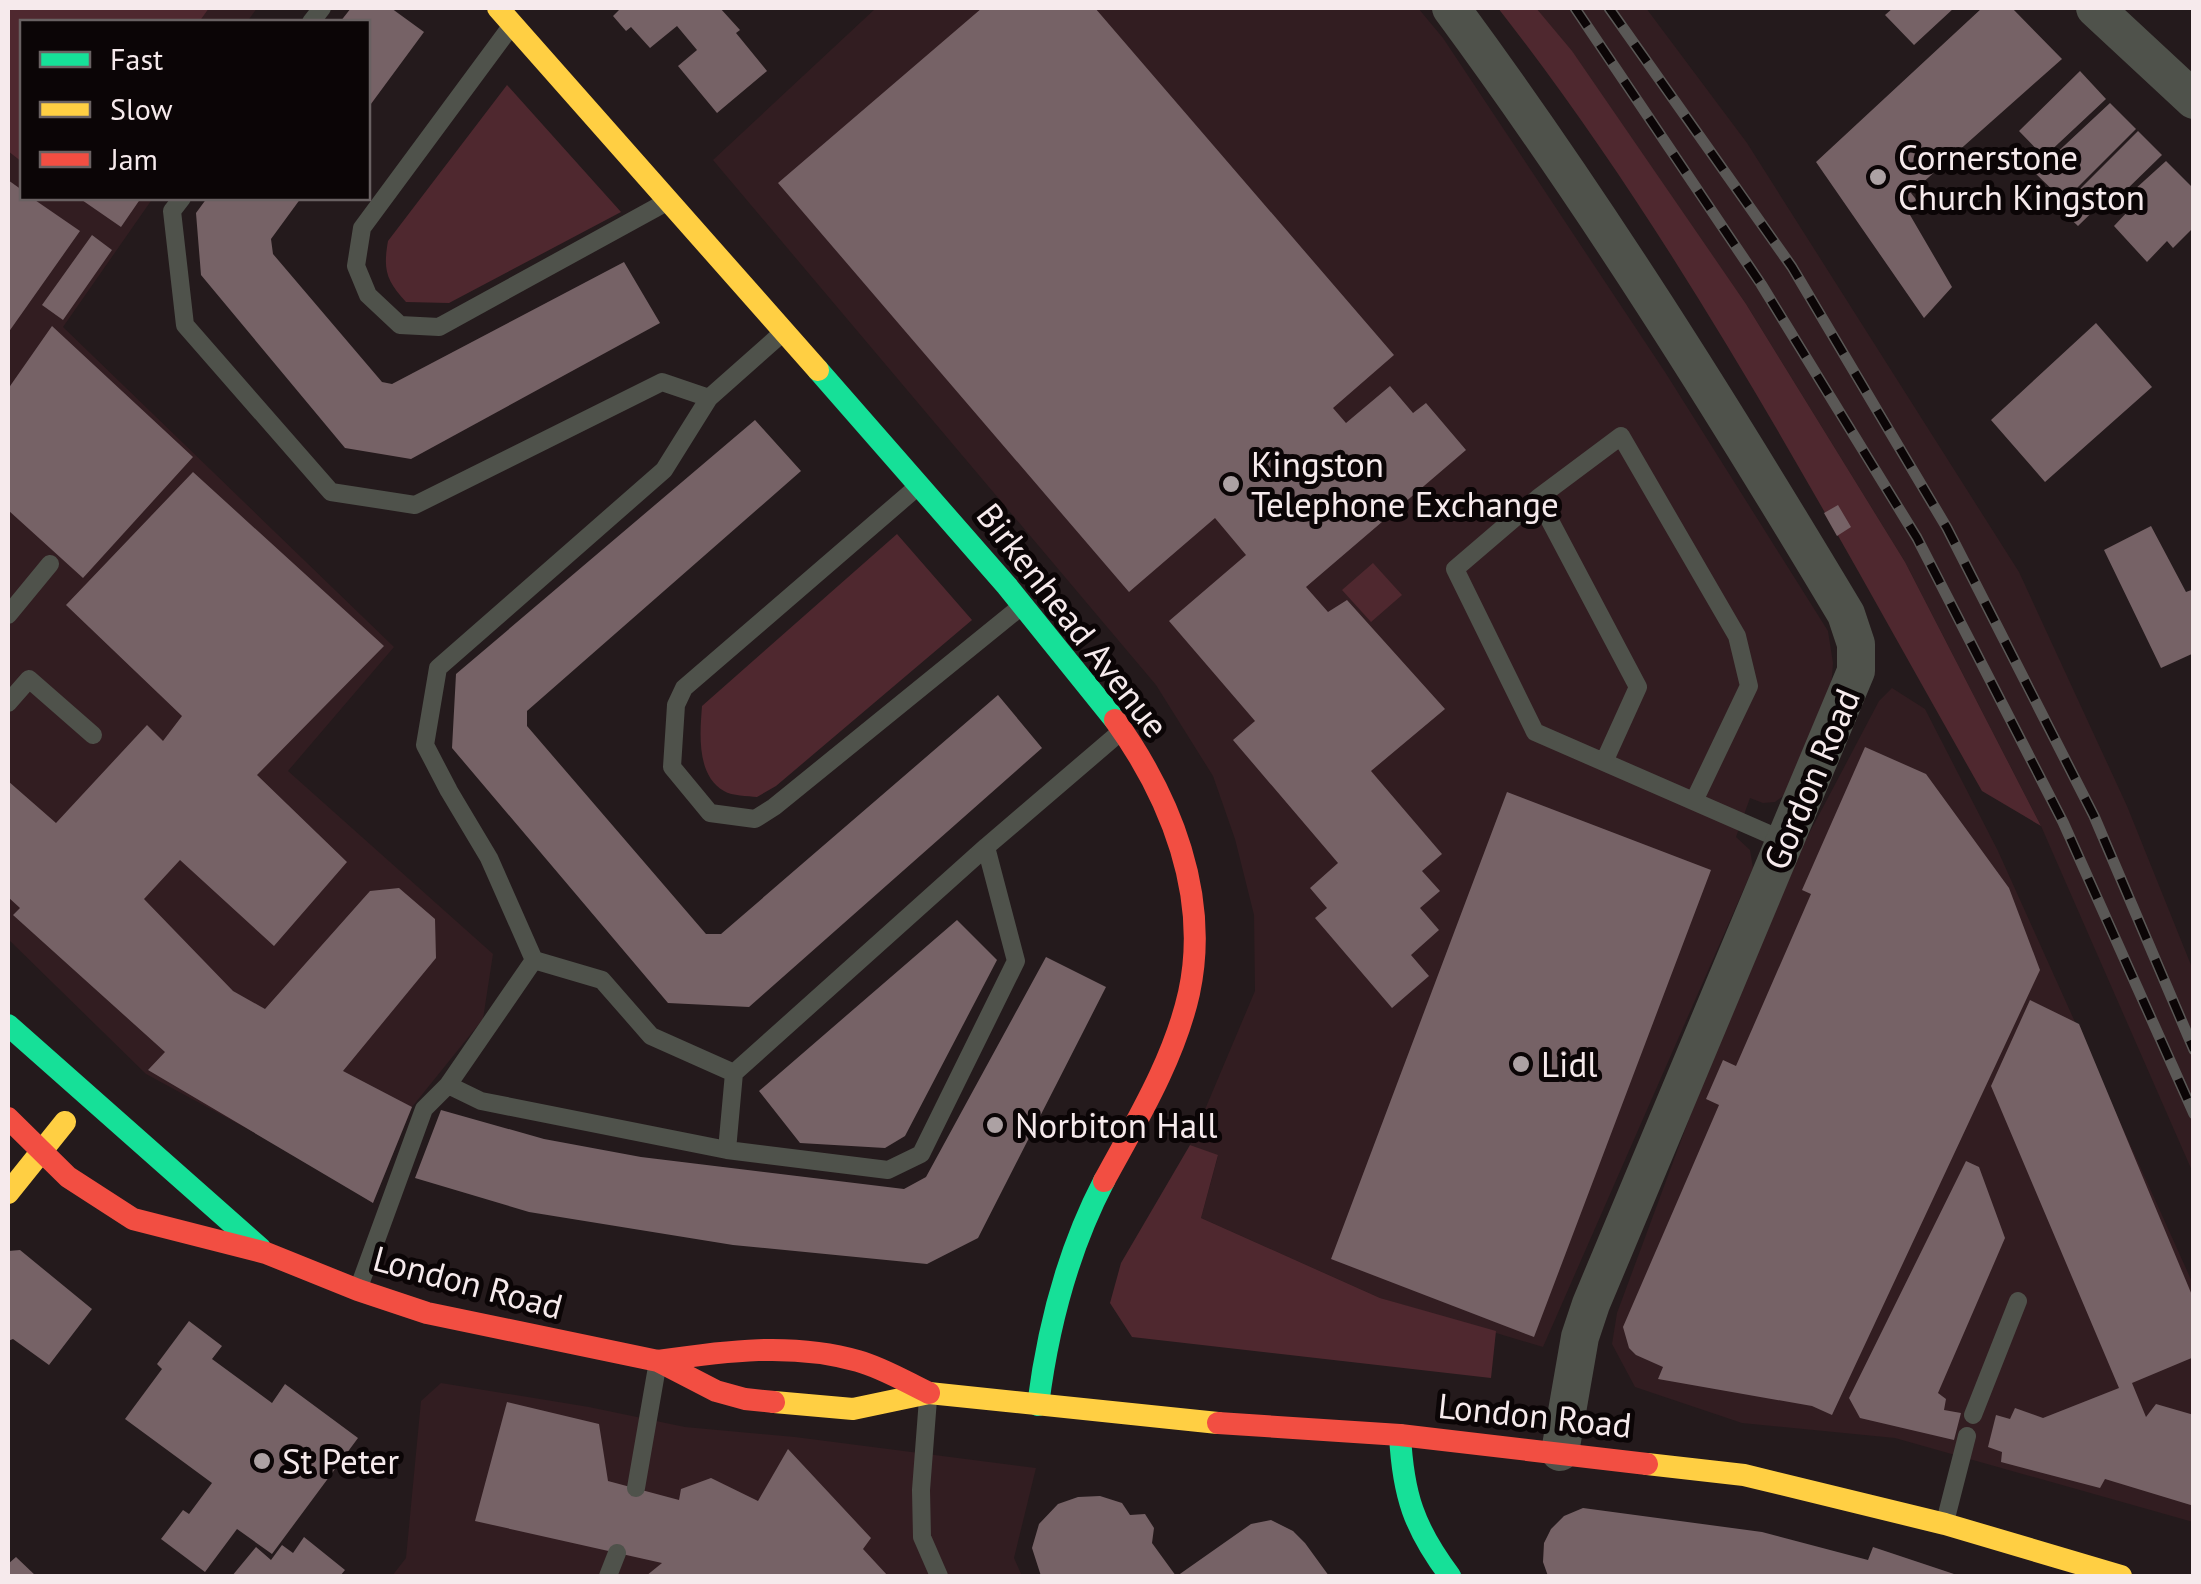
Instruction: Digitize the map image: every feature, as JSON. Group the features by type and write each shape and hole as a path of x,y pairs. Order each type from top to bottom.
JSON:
{"main road":[{"name":"Birkenhead Avenue","path":"505,16 1024,604 1122,730 1150,775 1171,820 1184,856 1195,922 1189,994 1175,1036 1066,1266 1046,1336 1038,1405"},
{"name":"London Road","path":"8,1025 37,1064 86,1096 266,1253"},
{"path":"8,1193 86,1096"},
{"name":"London Road","path":"8,1118 68,1177 133,1219 266,1253 427,1313 658,1361 716,1391 772,1404 852,1409 928,1393 1206,1422 1560,1452 1744,1475 1945,1524 2121,1576"},
{"name":"London Road","path":"658,1361 722,1351 813,1353 862,1362 928,1393"},
{"path":"1400,1436 1402,1490 1424,1543 1450,1576"}],"street":[{"name":"Gordon Road","path":"1450,8 1534,120 1776,499 1846,614 1856,644 1856,671 1591,1304 1580,1337 1560,1452"},
{"path":"2095,8 2187,80"}],"lane":[{"path":"505,16 362,228 356,266 368,295 400,325 439,327 668,201"},
{"path":"181,200 172,212 185,325 332,492 415,505 662,382 710,398"},
{"path":"734,1074 651,1036 602,980 534,960 489,858 449,792 426,744 438,668 664,470 710,398 784,332"},
{"path":"1694,801 1749,686 1737,636 1620,436 1538,498 1456,569 1535,732 1604,762 1694,801 1784,840"},
{"path":"920,485 684,688 676,705 672,767 710,813 755,818 774,808 1024,604"},
{"path":"1538,498 1638,686 1604,762"},
{"path":"8,616 50,564"},
{"path":"8,703 29,679 93,736"},
{"path":"727,1150 734,1074 1122,730"},
{"path":"448,1085 480,1101 727,1150 888,1170 920,1154 1016,960 986,847"},
{"path":"358,1290 424,1109 448,1085 534,960"},
{"path":"1973,1415 2018,1301"},
{"path":"636,1488 658,1361"},
{"path":"928,1393 922,1536 940,1576"},
{"path":"1945,1524 1967,1436"},
{"path":"608,1576 618,1553"}],"shaded area":[{"path":"8,8 257,8 248,20 20,20 20,200 152,200 63,327 394,647 288,771 493,954 483,1019 412,1107 373,1203 301,1158 146,1074 8,939"},
{"path":"8,8 209,8 200,20 20,20 20,160 8,151"},
{"path":"876,8 1418,8 1443,38 1665,372 1828,631 1833,663 1831,690 1786,794 1775,802 1750,798 1736,837 1750,850 1753,868 1543,1347 1380,1298 1201,1218 1218,1156 1190,1145 1255,991 1254,915 1235,839 1213,776 1156,685 713,160"},
{"path":"1498,8 1536,8 1572,51 1746,304 1905,562 2041,826 1982,791 1694,291 1567,100"},
{"path":"1536,8 1646,8 1747,143 2019,572 2127,806 2193,970 2193,1173 2041,826 1905,562 1746,304"},
{"path":"507,85 621,212 449,303 406,302 388,274 388,241"},
{"path":"897,534 972,620 776,786 757,797 724,791 708,775 704,764 702,706"},
{"path":"1373,563 1402,595 1371,622 1342,590"},
{"path":"1892,688 1925,709 1998,851 2193,1284 2193,1522 1895,1438 1742,1423 1635,1387 1612,1344 1617,1313 1702,1084 1792,866 1879,701"},
{"path":"1190,1145 1218,1155 1201,1218 1380,1298 1496,1331 1491,1378 1132,1337 1110,1303 1121,1263"},
{"path":"441,1383 685,1427 1036,1468 1014,1558 1022,1576 392,1576 406,1558 421,1401"}],"building":[{"path":"351,8 391,8 424,32 370,105 370,20 342,20"},
{"path":"617,8 720,8 767,71 717,113 678,66 697,50 677,26 650,48 631,27 626,31 613,16"},
{"name":"Kingston Telephone Exchange","path":"982,8 1095,8 1394,355 1333,408 1346,423 1390,386 1413,413 1426,403 1466,450 1306,587 1328,612 1347,600 1445,709 1371,771 1442,854 1422,871 1440,891 1420,908 1439,930 1411,955 1429,976 1392,1008 1315,918 1327,908 1310,888 1338,863 1233,740 1255,721 1169,621 1246,555 1215,518 1129,592 778,183"},
{"path":"1893,8 1954,8 1914,45 1885,15"},
{"name":"Cornerstone Church Kingston","path":"1982,8 2012,8 2062,59 1911,193 1922,207 1910,215 1952,287 1924,318 1816,162"},
{"path":"2080,71 2106,99 2044,157 2019,131"},
{"path":"2110,103 2136,129 2064,201 2035,173"},
{"path":"2138,131 2162,155 2120,196 2115,190 2078,226 2060,209"},
{"path":"2166,161 2194,189 2194,227 2173,248 2167,241 2147,262 2114,226 2130,209 2123,200"},
{"path":"8,180 20,189 20,200 35,200 80,231 8,333"},
{"path":"82,200 140,200 121,227"},
{"path":"206,200 300,200 271,239 273,254 382,382 392,384 624,262 660,323 411,459 345,448 201,275 196,213"},
{"path":"92,235 112,250 63,320 42,305"},
{"path":"2096,323 2152,387 2045,482 1991,420"},
{"path":"52,326 193,457 83,578 8,510 8,389"},
{"path":"755,420 801,471 527,711 527,726 706,934 721,934 998,695 1042,748 749,1007 668,1003 452,748 456,674"},
{"path":"193,472 384,646 257,775 347,862 274,946 180,860 144,899 233,991 265,1009 370,891 399,888 435,919 436,958 343,1071 412,1107 373,1203 148,1070 165,1052 13,915 20,908 8,897 8,781 56,823 147,725 163,741 182,716 66,605"},
{"path":"1838,505 1851,527 1837,536 1824,513"},
{"path":"2151,526 2186,592 2194,589 2194,653 2161,668 2104,550"},
{"path":"1865,747 1926,774 2009,888 2040,970 1832,1415 1812,1406 1658,1379 1663,1367 1629,1348 1623,1327 1719,1105 1706,1099 1723,1060 1736,1066 1811,894 1802,890"},
{"name":"Lidl","path":"1507,792 1711,870 1534,1337 1331,1259"},
{"path":"957,920 997,960 905,1136 885,1148 800,1143 759,1091"},
{"name":"Norbiton Hall","path":"1046,957 1106,987 978,1238 927,1264 733,1245 529,1212 415,1178 441,1110 544,1139 641,1157 904,1189 926,1177"},
{"path":"2030,1000 2079,1024 2194,1300 2194,1357 2132,1383 2146,1417 2156,1404 2194,1415 2194,1506 2105,1479 2100,1488 2001,1462 2002,1452 1988,1447 1996,1415 2010,1419 2015,1408 2043,1418 2119,1388 1991,1086"},
{"path":"1966,1161 1979,1167 2005,1238 1938,1393 1946,1399 1944,1410 1961,1413 1954,1440 1860,1418 1849,1398"},
{"path":"20,1250 92,1309 49,1365 13,1339 8,1341 8,1251"},
{"name":"St Peter","path":"189,1321 222,1346 212,1359 272,1403 285,1384 358,1438 272,1554 237,1529 205,1572 161,1539 183,1510 189,1514 212,1483 125,1419 162,1369 157,1364"},
{"path":"507,1402 599,1424 608,1481 679,1500 681,1489 711,1478 758,1501 788,1449 871,1538 863,1549 888,1576 646,1576 662,1563 475,1521"},
{"path":"1100,1496 1122,1503 1130,1515 1145,1514 1154,1528 1152,1543 1176,1576 1041,1576 1032,1548 1039,1524 1058,1504 1078,1497"},
{"path":"1583,1508 1762,1532 1868,1560 1873,1547 1960,1576 1548,1576 1543,1562 1544,1543 1551,1529 1564,1516"},
{"path":"1271,1520 1293,1531 1329,1576 1177,1576 1251,1524"},
{"path":"304,1537 345,1570 340,1576 232,1576 256,1547 271,1560 282,1545 293,1553"},
{"path":"16,1557 36,1576 8,1576 8,1564"}],"railway":[{"path":"1575,8 1761,284 1917,538 2063,822 2194,1114"},
{"path":"1609,8 1792,267 1947,528 2094,816 2194,1050"}],"traffic: fast":[{"path":"818,370 1007,586 1115,720"},
{"path":"8,1025 260,1248"},
{"path":"1038,1405 1061,1290 1079,1235 1104,1181"},
{"path":"1400,1435 1404,1476 1413,1510 1427,1542 1450,1576"}],"traffic: slow":[{"path":"498,8 818,370"},
{"path":"8,1193 65,1122"},
{"path":"774,1402 853,1409 929,1393 1218,1423"},
{"path":"1647,1464 1744,1475 1945,1524 2121,1576"}],"traffic: jam":[{"path":"1104,1181 1174,1042 1189,993 1194,957 1190,885 1181,849 1153,782 1115,720"},
{"path":"8,1118 68,1177 133,1219 266,1253 427,1313 658,1361 716,1391 774,1402"},
{"path":"658,1361 733,1352 809,1352 867,1364 929,1393"},
{"path":"1218,1423 1400,1435 1647,1464"}],"place":[{"name":"Cornerstone Church Kingston","path":"1878,177"},
{"name":"Kingston Telephone Exchange","path":"1231,484"},
{"name":"Lidl","path":"1521,1064"},
{"name":"Norbiton Hall","path":"995,1125"},
{"name":"St Peter","path":"262,1461"}]}
